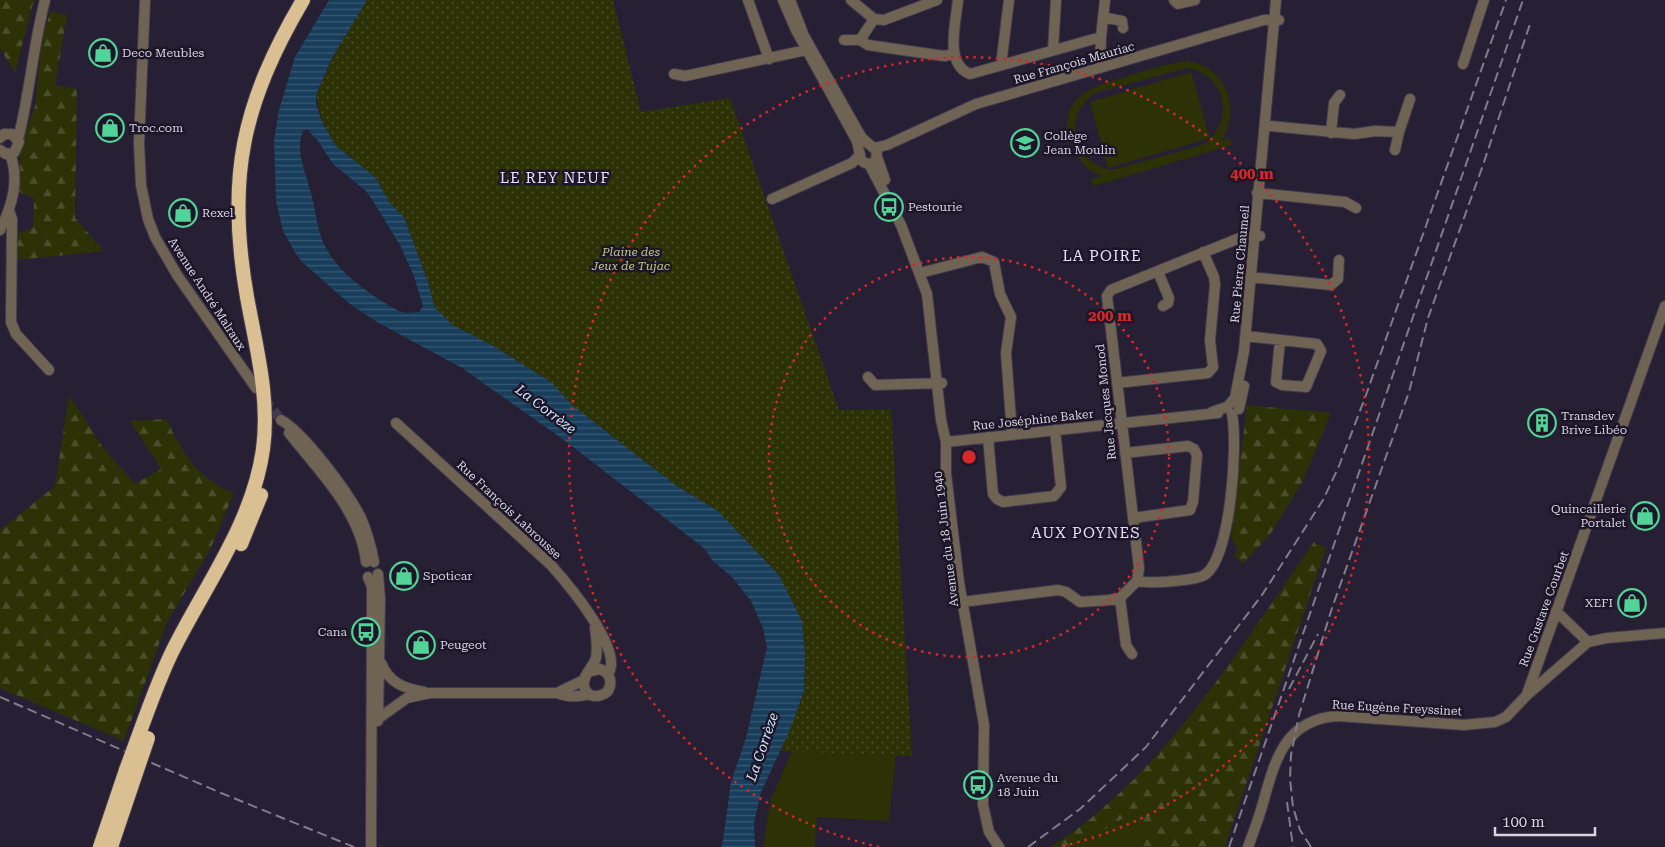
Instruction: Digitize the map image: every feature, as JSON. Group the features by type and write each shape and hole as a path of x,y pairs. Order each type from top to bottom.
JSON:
{"highway":[{"path":"100,847 131,772 171,653 235,536 258,473 266,424 262,381 238,244 238,188 247,126 255,98 276,48 303,0"},
{"path":"143,739 180,656 244,538 267,479 274,433 274,408 248,242 246,197 248,166 256,128 273,74 313,0"},
{"path":"111,847 131,772"}],"street":[{"path":"10,154 17,150 18,138 28,98 33,52 45,0"},
{"name":"Avenue André Malraux","path":"145,0 140,144 141,185 148,218 155,238 177,275 256,388"},
{"path":"748,0 769,59"},
{"path":"852,0 874,19 884,20 936,0"},
{"path":"958,0 954,54 963,72 970,74 1101,38"},
{"path":"1003,65 1009,0"},
{"path":"1053,50 1056,0"},
{"path":"1100,68 1101,38 1106,0"},
{"path":"1174,0 1178,4 1195,0"},
{"name":"Rue Pierre Chaumeil","path":"1260,194 1269,126 1277,20 1276,0"},
{"name":"Rue Pierre Chaumeil","path":"1233,410 1248,337 1277,20 1281,0"},
{"path":"1463,64 1484,0"},
{"name":"Avenue du 18 Juin 1940","path":"789,2 809,50 857,141 860,159 902,224 925,288 949,442 950,472 964,602"},
{"path":"1103,17 1122,22 1123,28"},
{"path":"860,40 874,19"},
{"name":"Rue François Mauriac","path":"875,151 976,104 1243,26 1277,20"},
{"path":"844,40 860,40 868,46 944,56 954,54"},
{"path":"674,74 685,76 809,50"},
{"name":"Avenue du 18 Juin 1940","path":"809,50 862,138 875,151 881,171 915,242 928,289 939,383"},
{"path":"1331,133 1334,103 1340,95"},
{"path":"1395,150 1410,99"},
{"path":"1269,126 1331,133 1399,132"},
{"path":"0,137 8,133 18,138"},
{"path":"772,199 860,159 874,162 875,151 863,147 860,159"},
{"path":"0,150 10,154 15,166 15,184 9,211 0,230"},
{"path":"1260,194 1345,202 1356,208"},
{"path":"9,211 12,218 11,322 16,334 48,370"},
{"name":"Rue Jacques Monod","path":"1137,581 1138,568 1133,518 1120,422 1107,296 1111,290 1203,252 1247,235 1258,236"},
{"path":"1117,382 1208,373 1213,367 1210,340 1215,285 1214,277 1203,252"},
{"path":"924,272 982,257 994,262 1000,294 1011,317 1006,353 1012,434"},
{"path":"1253,278 1331,285 1338,279 1338,260"},
{"path":"1158,272 1169,298 1168,302 1163,306"},
{"name":"Rue Gustave Courbet","path":"1527,694 1665,306"},
{"path":"1248,337 1280,340 1317,344 1320,347 1320,351 1306,387 1282,385 1276,382 1280,340"},
{"path":"868,377 875,384 939,383"},
{"path":"964,602 1058,590 1066,592 1076,600 1085,603 1120,598 1137,581 1203,576 1211,569 1222,549 1226,530 1235,434 1233,410"},
{"name":"Rue Joséphine Baker","path":"949,442 1233,410"},
{"path":"370,562 350,513 284,428 281,420 304,442 350,500 367,533 373,576 376,659 371,847"},
{"name":"Rue François Labrousse","path":"394,682 400,687 430,693 558,693 573,696 589,694 599,696 608,691 611,682 608,674 612,669 613,661 595,623 567,582 551,565 396,423"},
{"path":"988,437 993,494 1003,502 1054,496 1059,491 1061,487 1055,430"},
{"name":"Avenue du 18 Juin 1940","path":"949,442 949,505 984,725 983,805 987,826 997,843"},
{"path":"1125,453 1188,446 1194,449 1197,454 1193,502 1190,510 1133,518"},
{"path":"1120,598 1126,645 1132,654"},
{"path":"1556,611 1588,642 1607,638 1665,634"},
{"path":"595,623 596,655"},
{"name":"Rue Eugène Freyssinet","path":"1248,847 1274,763 1283,746 1306,723 1322,717 1338,716 1481,725 1495,722 1506,717 1527,694 1588,642"},
{"path":"589,694 586,676 596,655 607,645"},
{"path":"376,659 394,682 378,695"},
{"path":"375,715 378,695 375,674 376,659"},
{"path":"586,676 596,669 608,674"},
{"name":"Rue François Labrousse","path":"558,693 586,676"},
{"name":"Rue François Labrousse","path":"375,715 407,698 430,693"},
{"path":"378,695 393,707"}],"green space":[{"path":"0,0 34,0 15,73 0,48"},
{"name":"Plaine des Jeux de Tujac","path":"367,0 613,0 641,112 730,98 839,410 891,409 912,756 780,751 804,691 805,655 802,621 779,575 718,511 677,486 571,405 551,382 490,344 453,326 435,308 428,282 404,217 390,203 375,177 336,146 322,122 316,95 336,51"},
{"path":"51,11 67,15 55,85 77,89 75,218 104,251 16,260 17,233 33,228 34,198 19,192 20,152 24,135 35,107 42,37"},
{"path":"1188,61 1201,65 1212,71 1220,80 1230,103 1228,128 1222,140 1230,138 1232,145 1094,186 1091,179 1101,176 1082,163 1071,143 1067,127 1069,114 1074,103 1093,88 1106,83 1160,66","holes":["1187,68 1201,72 1218,89 1223,113 1220,125 1213,136 1202,145 1113,170 1099,166 1089,159 1081,149 1076,138 1075,126 1078,114 1084,103 1095,93"]},
{"path":"1191,72 1210,138 1108,168 1090,102"},
{"path":"69,395 104,449 135,484 161,469 130,421 166,419 192,464 210,480 234,493 210,550 167,622 124,741 0,688 0,530 55,486"},
{"path":"1247,405 1331,413 1302,483 1271,533 1244,563 1234,556 1237,549 1231,537"},
{"path":"1314,542 1326,548 1225,847 1140,847 1137,810 1076,847 1050,847 1090,819 1127,786 1162,749 1228,666"},
{"path":"792,751 896,755 889,821 817,817 815,847 763,847 771,799"},
{"path":"1137,810 1140,847 1076,847"}],"water":[{"name":"La Corrèze","path":"329,0 367,0 332,58 316,95 316,104 322,122 336,146 375,177 390,203 404,217 428,282 435,308 454,326 490,344 551,382 571,404 649,465 677,486 718,511 779,575 802,621 805,655 804,691 789,732 761,792 754,823 755,847 722,847 731,782 746,738 767,647 763,628 751,601 732,577 712,560 705,549 564,440 462,368 377,322 350,304 303,263 283,231 276,201 274,140 279,110 295,57","holes":["307,129 318,141 333,164 365,190 401,247 414,276 423,306 419,312 407,313 399,311 378,299 347,275 338,266 325,246 300,153 303,131"]}],"tunnel":[{"path":"264,399 281,420"}],"railway":[{"path":"1028,847 1080,809 1146,747 1262,595 1323,500 1339,466 1366,395 1506,0"},
{"path":"1229,847 1523,0"},
{"path":"1311,847 1300,830 1293,807 1290,779 1291,755 1299,715 1332,608 1409,392 1428,318 1483,165 1530,24"},
{"path":"1289,689 1318,634"},
{"path":"0,697 221,793 354,847"},
{"path":"1287,802 1293,847"}],"place":[{"name":"Deco Meubles","path":"103,53"},
{"name":"Troc.com","path":"110,128"},
{"name":"Collège Jean Moulin","path":"1025,143"},
{"name":"Pestourie","path":"889,207"},
{"name":"Rexel","path":"183,213"},
{"name":"Transdev Brive Libéo","path":"1542,423"},
{"name":"Quincaillerie Portalet","path":"1645,516"},
{"name":"Spoticar","path":"404,576"},
{"name":"XEFI","path":"1632,603"},
{"name":"Cana","path":"366,632"},
{"name":"Peugeot","path":"421,645"},
{"name":"Avenue du 18 Juin","path":"978,785"}],"district":[{"name":"LE REY NEUF","path":"555,178"},
{"name":"LA POIRE","path":"1102,256"},
{"name":"AUX POYNES","path":"1086,533"}]}
